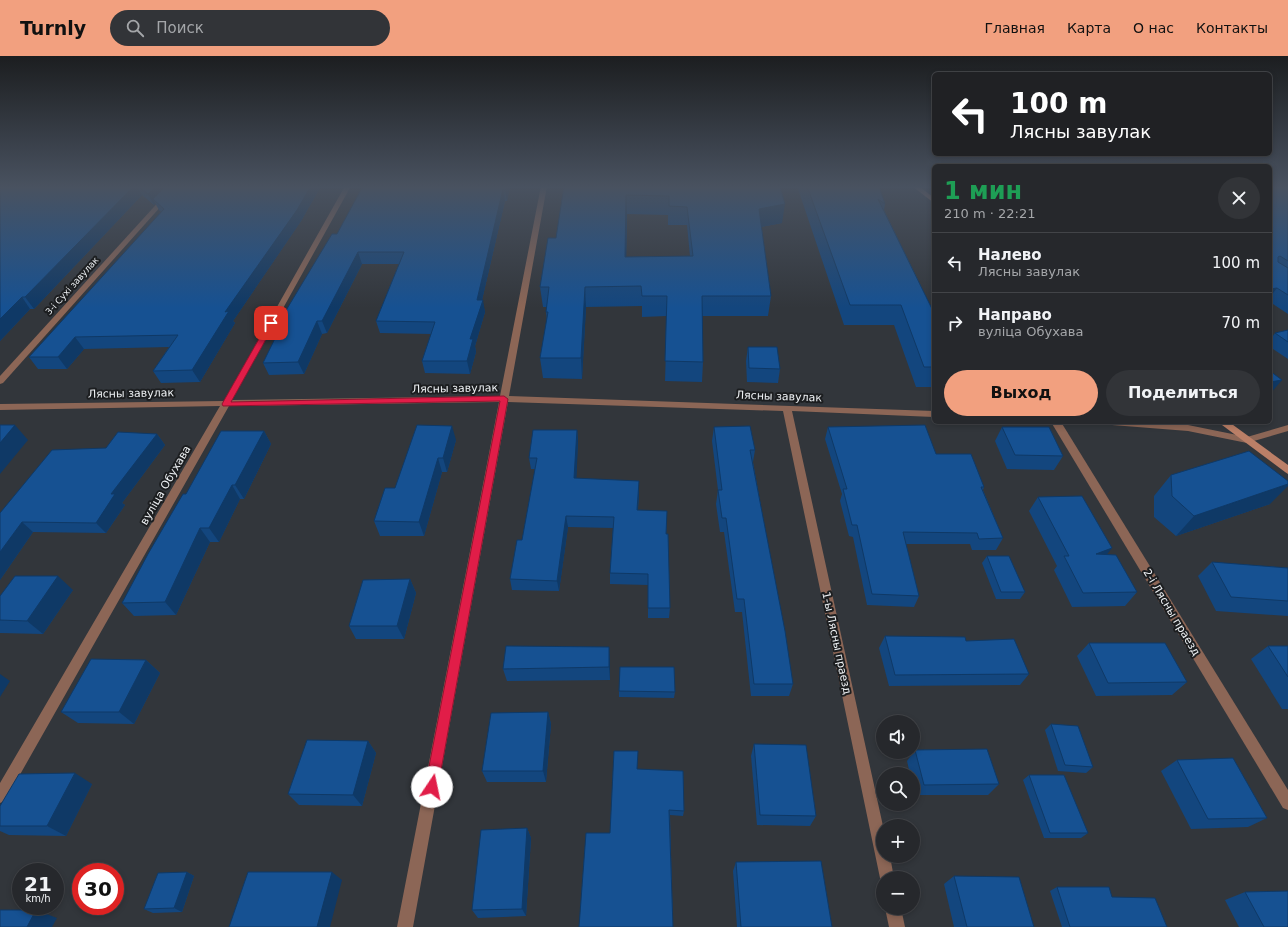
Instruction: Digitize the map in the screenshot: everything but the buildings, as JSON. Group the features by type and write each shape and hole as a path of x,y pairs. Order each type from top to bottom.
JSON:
{"main road":[{"path":"1226,424 1288,470"}],"street":[{"name":"3-і Сухі завулак","path":"0,381 139,227"},
{"name":"вуліца Обухава","path":"0,796 226,404 325,227"},
{"path":"405,927 536,227"},
{"name":"Лясны завулак","path":"0,407 504,399 932,414"},
{"name":"1-ы Лясны праезд","path":"787,409 886,871"},
{"name":"2-і Лясны праезд","path":"1057,424 1288,803"},
{"path":"1137,424 1188,428 1247,440 1288,428"},
{"path":"894,915 897,927"}],"route":[{"path":"271,323 226,404 504,399 432,787"}]}
